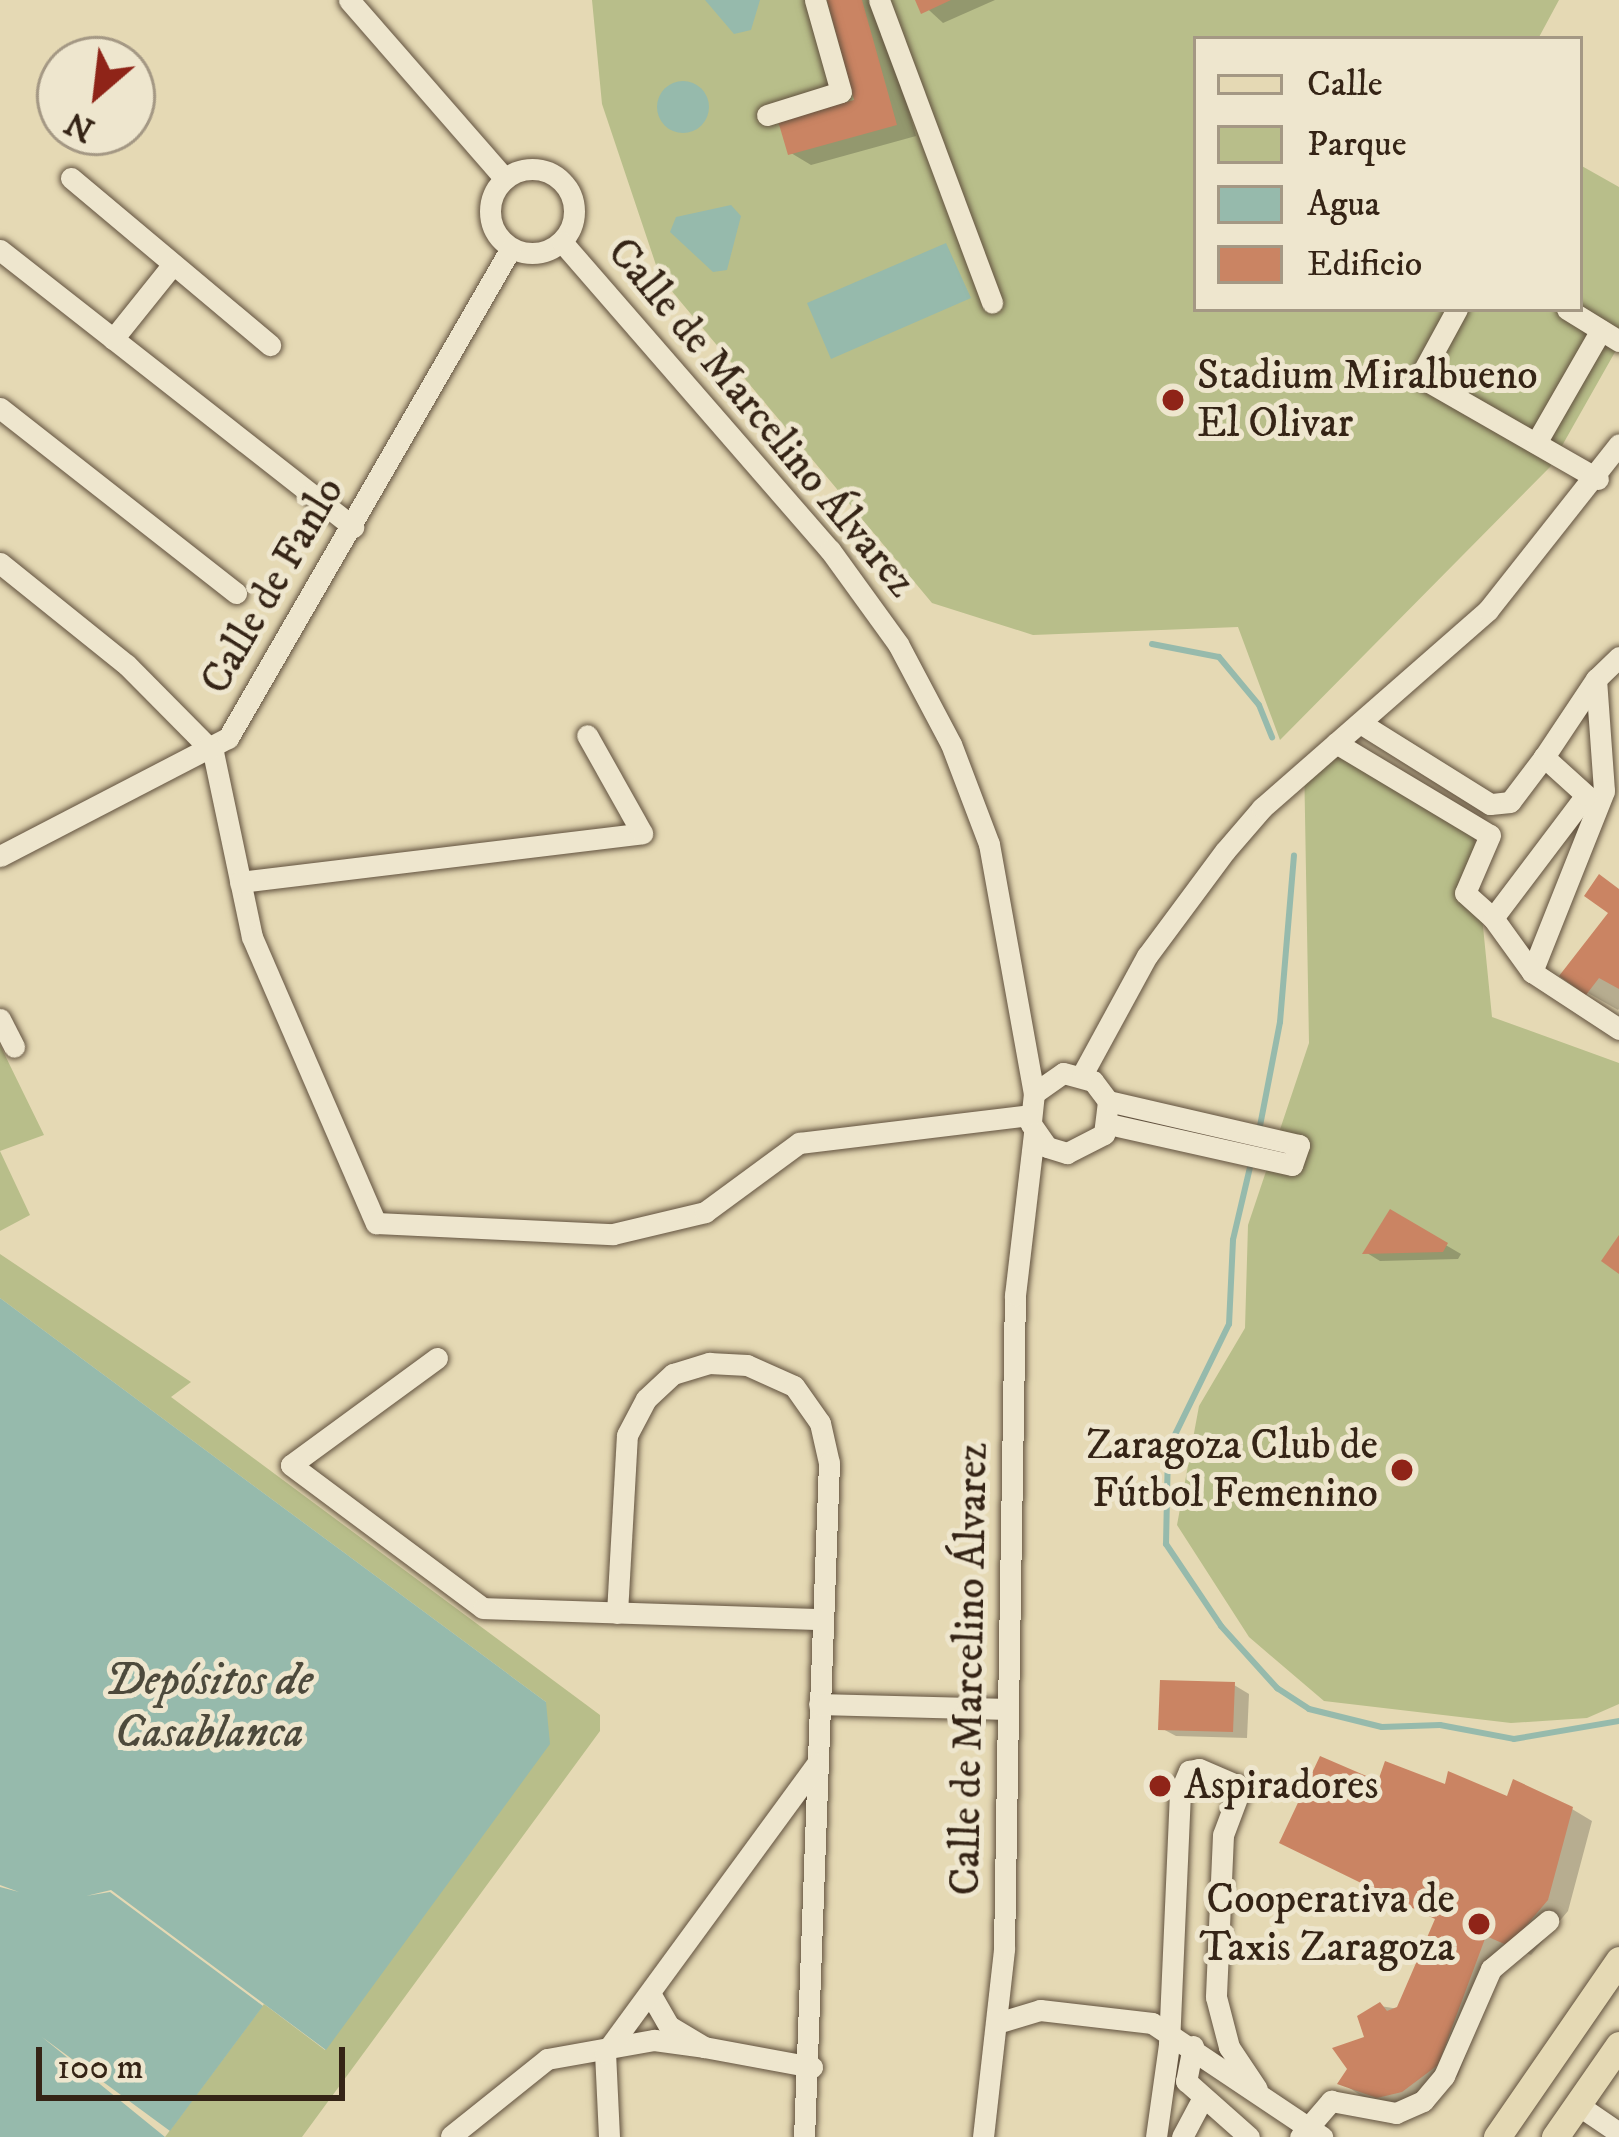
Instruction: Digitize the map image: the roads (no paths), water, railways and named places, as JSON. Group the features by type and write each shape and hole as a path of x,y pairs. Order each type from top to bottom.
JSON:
{"main road":[{"path":"1497,2137 1619,1960"},
{"path":"1555,2137 1619,2045"}],"street":[{"path":"349,0 505,179"},
{"path":"767,115 841,92 815,0"},
{"path":"879,0 992,303"},
{"path":"540,170 563,182 574,206 562,242 537,254 511,248 490,216 505,179 540,170"},
{"path":"70,178 270,345"},
{"name":"Calle de Marcelino Álvarez","path":"562,242 830,550 898,644 952,744 988,844 1027,1054 1032,1114 1023,1202 1001,1981 983,2137"},
{"name":"Calle de Fanlo","path":"0,856 213,752 241,722 511,248"},
{"path":"0,250 353,527"},
{"path":"113,339 173,264"},
{"path":"1455,312 1420,377 1598,478"},
{"path":"1545,448 1612,337 1572,312"},
{"path":"0,408 236,593"},
{"path":"1082,1075 1147,956 1262,808 1488,610 1598,478 1619,444"},
{"path":"0,562 127,665 213,752 240,882 286,1028 376,1223 613,1234 705,1212 799,1143 1032,1114"},
{"path":"1362,724 1490,804 1510,802 1596,679 1619,657"},
{"path":"1532,972 1604,791 1596,679"},
{"path":"240,882 642,833 586,735"},
{"path":"1336,743 1490,835 1465,893 1493,918 1532,972 1619,1029"},
{"path":"1493,918 1586,795 1544,757"},
{"path":"0,1019 14,1047"},
{"path":"1027,1054 1054,1076 1082,1075"},
{"path":"1082,1075 1108,1112 1292,1165 1299,1145 1108,1112"},
{"path":"1032,1114 1054,1076"},
{"path":"1056,1151 1088,1149 1108,1112"},
{"path":"1032,1114 1056,1151"},
{"path":"1023,1202 1056,1151"},
{"path":"437,1358 291,1465 482,1608 821,1619"},
{"path":"617,1612 627,1435 646,1399 673,1374 709,1363 747,1365 794,1386 820,1423 829,1462 812,2067 804,2137"},
{"path":"819,1704 1008,1709"},
{"path":"609,2137 604,2053 817,1763"},
{"path":"1249,2137 1201,2102 1176,2074 1170,2030 1180,1792 1189,1772 1199,1769 1241,1787 1223,1835 1216,1997 1228,2047 1257,2090"},
{"path":"997,2023 1040,2010 1170,2030 1257,2090 1310,2134 1337,2100 1396,2113 1423,2102 1444,2076 1491,1969 1548,1921"},
{"path":"1001,1981 1040,2010"},
{"path":"651,1995 668,2026 704,2047"},
{"path":"451,2136 548,2059 604,2053 654,2040 812,2067"},
{"path":"1156,2137 1176,2074 1193,2046"},
{"path":"1182,2137 1201,2102"},
{"path":"1578,2104 1619,2133"}],"water":[{"path":"705,0 760,0 751,30 734,34"},
{"path":"683,81 701,89 709,107 701,125 683,133 665,125 657,107 665,89"},
{"path":"731,205 741,216 727,270 713,272 670,232 676,217"},
{"path":"946,243 971,298 831,359 807,303"},
{"name":"Depósitos de Casablanca","path":"0,1298 546,1702 550,1744 326,2050 111,1890 86,1896 110,1892 263,2006 170,2131 42,2037 165,2137 0,2137 0,1887 19,1892 0,1885"}],"waterway":[{"path":"1152,644 1219,657 1259,705 1272,737"},
{"path":"1260,1126 1280,1022 1294,856"},
{"path":"1251,1163 1233,1240 1229,1324 1168,1449 1166,1544 1221,1626 1277,1688 1309,1709 1382,1727 1440,1725 1514,1739 1619,1721"}],"place":[{"name":"Stadium Miralbueno El Olivar","path":"1173,400"},
{"name":"Zaragoza Club de Fútbol Femenino","path":"1402,1470"},
{"name":"Aspiradores","path":"1160,1786"},
{"name":"Cooperativa de Taxis Zaragoza","path":"1479,1924"}]}
